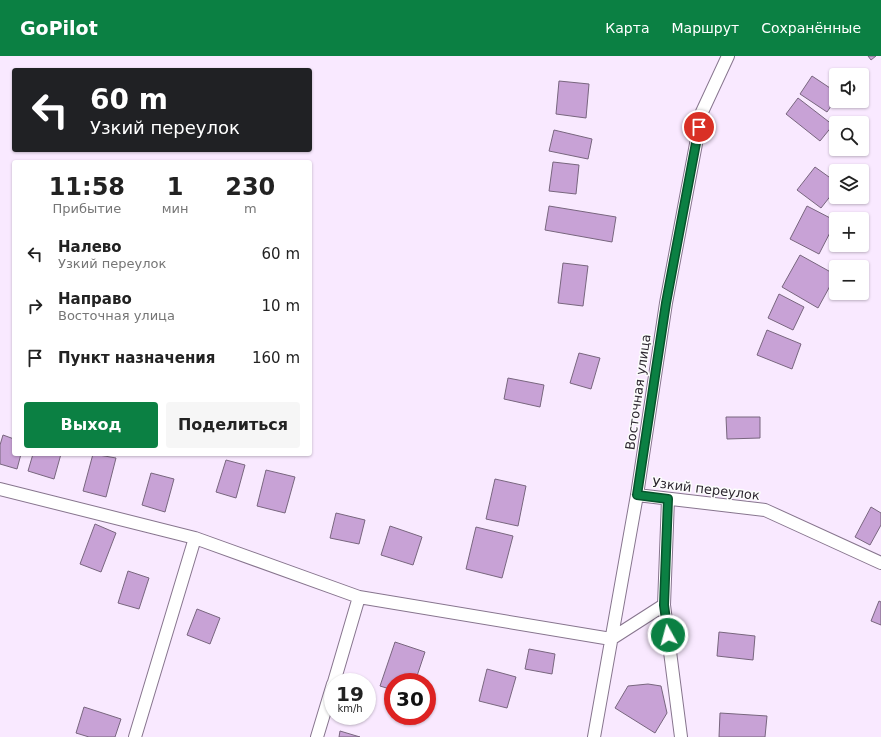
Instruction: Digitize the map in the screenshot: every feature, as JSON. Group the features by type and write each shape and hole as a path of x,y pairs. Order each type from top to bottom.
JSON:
{"street":[{"name":"Восточная улица","path":"594,737 637,495 666,303 702,112 728,56"},
{"path":"0,489 195,538 359,597 611,639 664,605"},
{"name":"Узкий переулок","path":"637,495 765,510 881,563"},
{"path":"668,499 664,605 681,737"},
{"path":"135,737 195,538"},
{"path":"336,673 359,597"},
{"path":"317,737 324,713"}],"building":[{"path":"868,56 876,56 871,60"},
{"path":"812,76 829,87 830,108 827,112 800,94"},
{"path":"559,81 589,84 586,118 556,114"},
{"path":"798,98 829,122 829,130 820,141 786,114"},
{"path":"554,130 592,139 588,159 549,151"},
{"path":"553,162 579,165 576,194 549,191"},
{"path":"815,167 829,177 829,198 821,208 797,190"},
{"path":"549,206 616,217 612,242 545,230"},
{"path":"807,206 829,217 829,235 819,254 790,239"},
{"path":"800,255 829,271 829,288 818,308 782,287"},
{"path":"563,263 588,266 583,306 558,303"},
{"path":"779,294 804,307 793,330 768,318"},
{"path":"767,330 801,344 792,369 757,355"},
{"path":"579,353 600,358 591,389 570,383"},
{"path":"508,378 544,385 540,407 504,399"},
{"path":"726,417 760,417 760,438 727,439"},
{"path":"3,435 12,438 12,456 20,456 17,469 0,464 0,445"},
{"path":"32,456 60,456 54,479 28,471"},
{"path":"92,456 116,458 106,497 83,491"},
{"path":"226,460 245,465 236,498 216,492"},
{"path":"266,470 295,477 285,513 257,506"},
{"path":"151,473 174,479 165,512 142,505"},
{"path":"495,479 526,486 518,526 486,519"},
{"path":"871,507 881,513 881,525 870,545 855,537"},
{"path":"336,513 365,520 359,544 330,538"},
{"path":"95,524 116,533 101,572 80,564"},
{"path":"390,526 422,537 413,565 381,555"},
{"path":"476,527 513,536 502,578 466,569"},
{"path":"128,571 149,578 139,609 118,603"},
{"path":"879,601 881,602 881,625 871,621"},
{"path":"197,609 220,618 210,644 187,635"},
{"path":"719,632 755,636 753,660 717,656"},
{"path":"395,642 425,652 418,673 384,673"},
{"path":"529,649 555,654 552,674 525,669"},
{"path":"487,669 516,677 507,708 479,701"},
{"path":"384,674 384,687 380,686"},
{"path":"648,684 661,686 667,713 655,733 615,708 628,686"},
{"path":"84,707 121,719 115,737 89,737 76,733"},
{"path":"720,713 767,716 765,737 719,737"},
{"path":"340,731 360,737 339,737"}],"route":[{"path":"668,635 664,605 668,499 637,495 666,303 699,127"}]}
